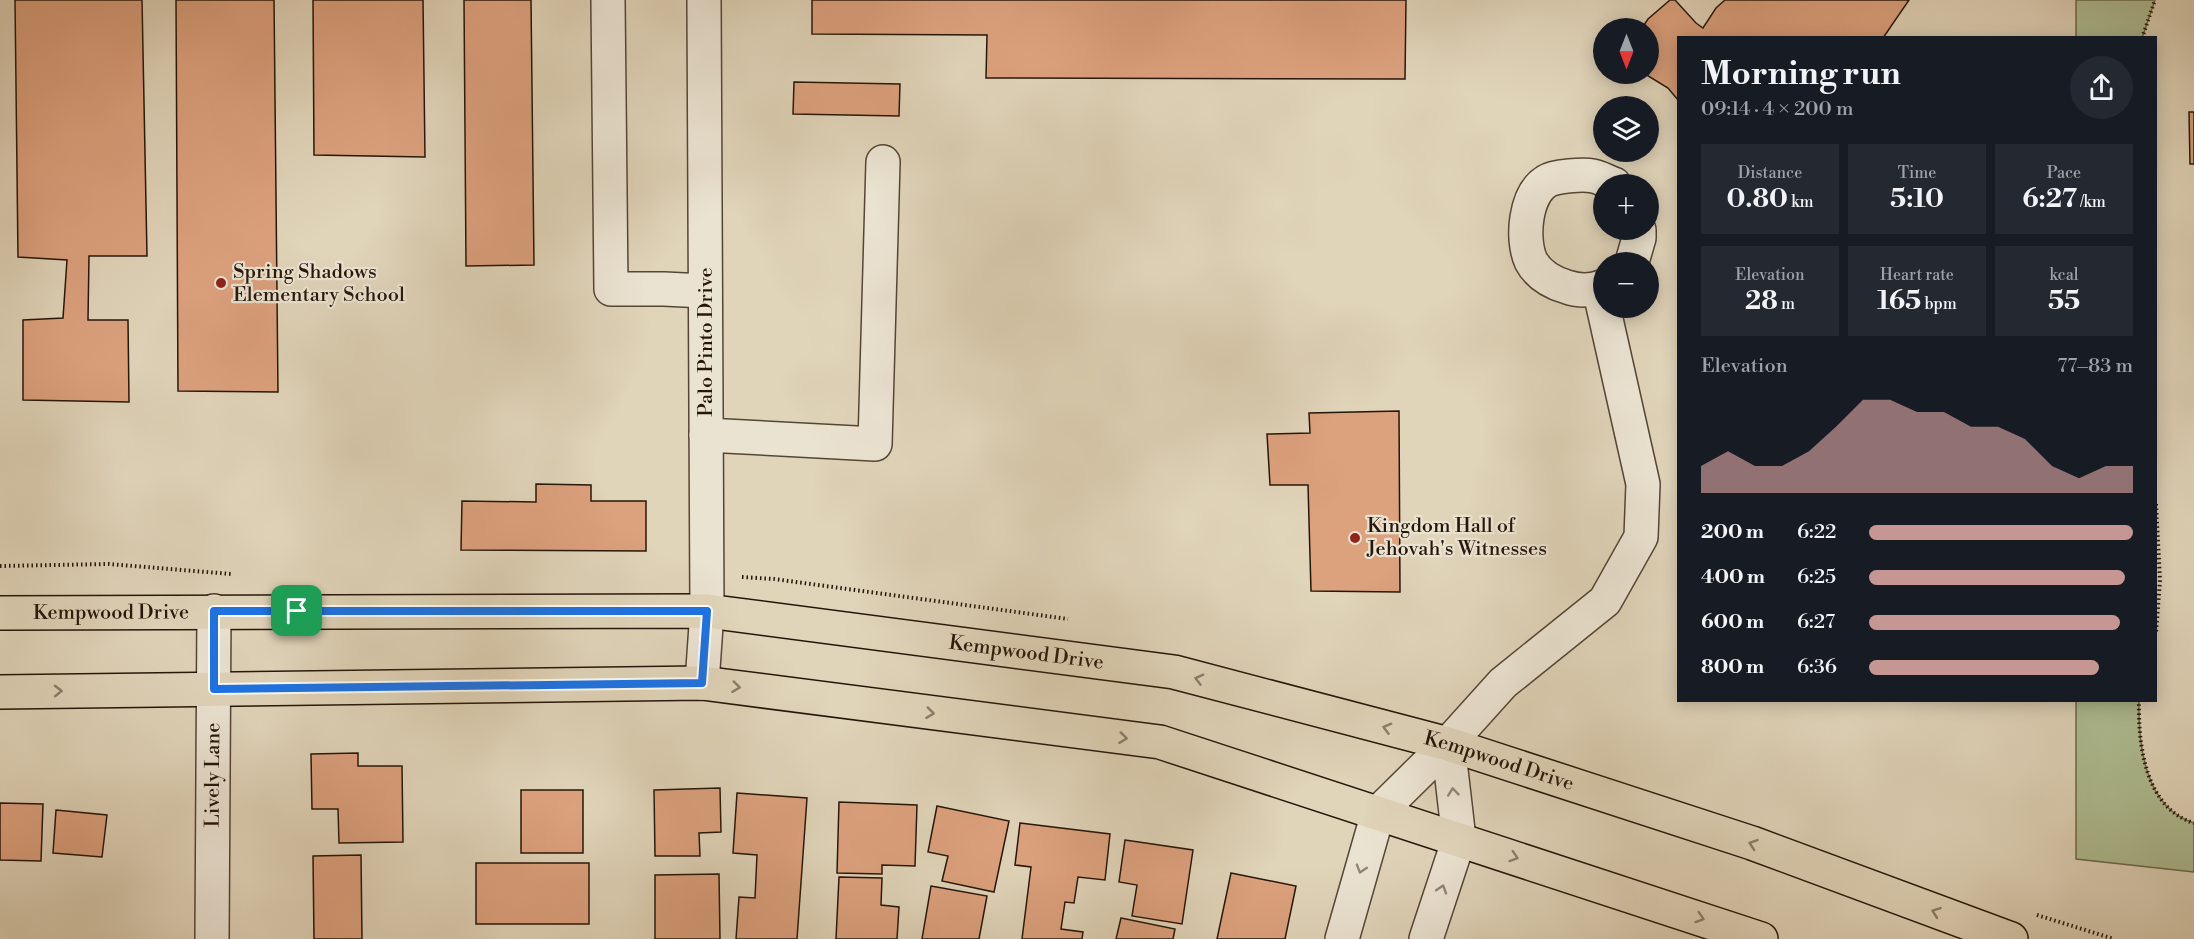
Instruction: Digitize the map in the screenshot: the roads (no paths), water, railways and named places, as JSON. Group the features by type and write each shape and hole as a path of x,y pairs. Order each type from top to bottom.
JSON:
{"main road":[{"name":"Kempwood Drive","path":"0,613 707,611 1174,672 1448,744 1752,843 2011,939"},
{"path":"0,693 702,683 1160,742 1761,939"}],"street":[{"path":"608,0 611,290 705,291"},
{"name":"Palo Pinto Drive","path":"702,683 707,611 704,0"},
{"path":"706,435 875,444 883,162"},
{"path":"1593,176 1548,180 1536,192 1526,214 1526,236 1531,261 1545,278 1575,290 1593,288"},
{"path":"1342,939 1378,813 1448,744 1503,683 1605,601 1641,537 1643,484 1608,318"},
{"name":"Lively Lane","path":"212,939 214,611"},
{"path":"1426,939 1459,839 1448,744"}],"place":[{"name":"Spring Shadows Elementary School","path":"221,283"},
{"name":"Kingdom Hall of Jehovah's Witnesses","path":"1355,538"}]}
